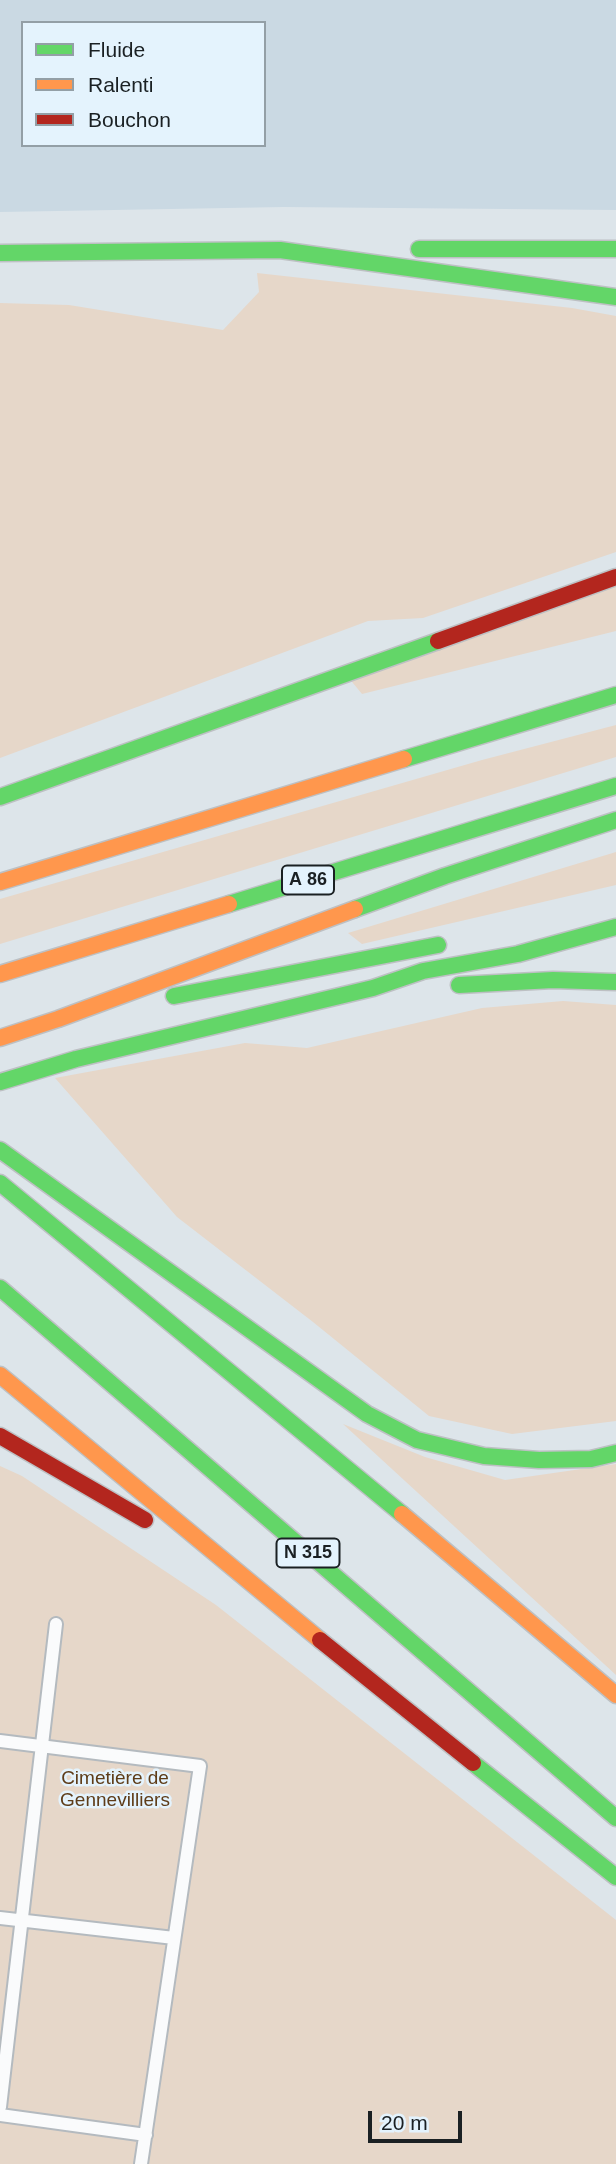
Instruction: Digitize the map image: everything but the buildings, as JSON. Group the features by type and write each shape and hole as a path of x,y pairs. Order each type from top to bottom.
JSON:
{"highway":[{"path":"0,253 616,249"},
{"path":"280,250 616,297"},
{"path":"0,797 616,577"},
{"path":"0,882 616,695"},
{"name":"A 86","path":"0,974 616,786"},
{"path":"0,1038 445,876 616,820"},
{"path":"0,1082 76,1059 373,988 423,971 518,954 616,927"},
{"path":"58,1019 452,942"},
{"path":"373,988 553,980 616,982"},
{"path":"0,1150 368,1414 416,1440 484,1455 539,1460 591,1459 616,1453"},
{"path":"0,1183 407,1518 616,1695"},
{"name":"N 315","path":"0,1288 616,1818"},
{"path":"0,1375 251,1585 616,1877"},
{"path":"0,1436 125,1507 251,1585"}],"lane":[{"path":"0,2107 44,1746 56,1624"},
{"path":"0,1741 200,1766 141,2164"},
{"path":"0,1918 174,1938"},
{"path":"0,2115 146,2135"}],"shaded area":[{"path":"0,0 616,0 616,210 284,207 0,212"}],"green space":[{"path":"257,273 572,308 616,316 616,552 423,618 368,621 0,758 0,303 69,305 223,330 259,292"},
{"path":"616,583 616,631 362,694 348,677"},
{"path":"616,725 616,757 0,944 0,899 482,760"},
{"path":"616,852 616,885 362,944 348,933"},
{"path":"563,1001 616,1005 616,1421 512,1434 429,1416 177,1217 55,1078 245,1043 307,1048 482,1008"},
{"path":"343,1424 425,1457 505,1480 616,1464 616,1675"},
{"name":"Cimetière de Gennevilliers","path":"0,1466 22,1476 216,1605 616,1920 616,2164 0,2164"}],"traffic: fast":[{"path":"419,249 616,249"},
{"path":"0,253 280,250 616,297"},
{"path":"0,797 438,641"},
{"path":"404,759 616,695"},
{"path":"229,904 616,786"},
{"path":"355,909 445,876 616,820"},
{"path":"0,1082 76,1059 373,988 423,971 518,954 616,927"},
{"path":"174,996 438,945"},
{"path":"459,985 553,980 616,982"},
{"path":"0,1150 367,1414 417,1440 484,1456 539,1460 591,1459 616,1453"},
{"path":"0,1183 402,1514"},
{"path":"0,1288 616,1818"},
{"path":"473,1763 616,1877"}],"traffic: slow":[{"path":"0,882 404,759"},
{"path":"0,974 229,904"},
{"path":"0,1038 355,909"},
{"path":"0,1375 320,1640"},
{"path":"402,1514 616,1695"}],"traffic: jam":[{"path":"438,641 616,577"},
{"path":"0,1436 145,1520"},
{"path":"320,1640 473,1763"}]}
